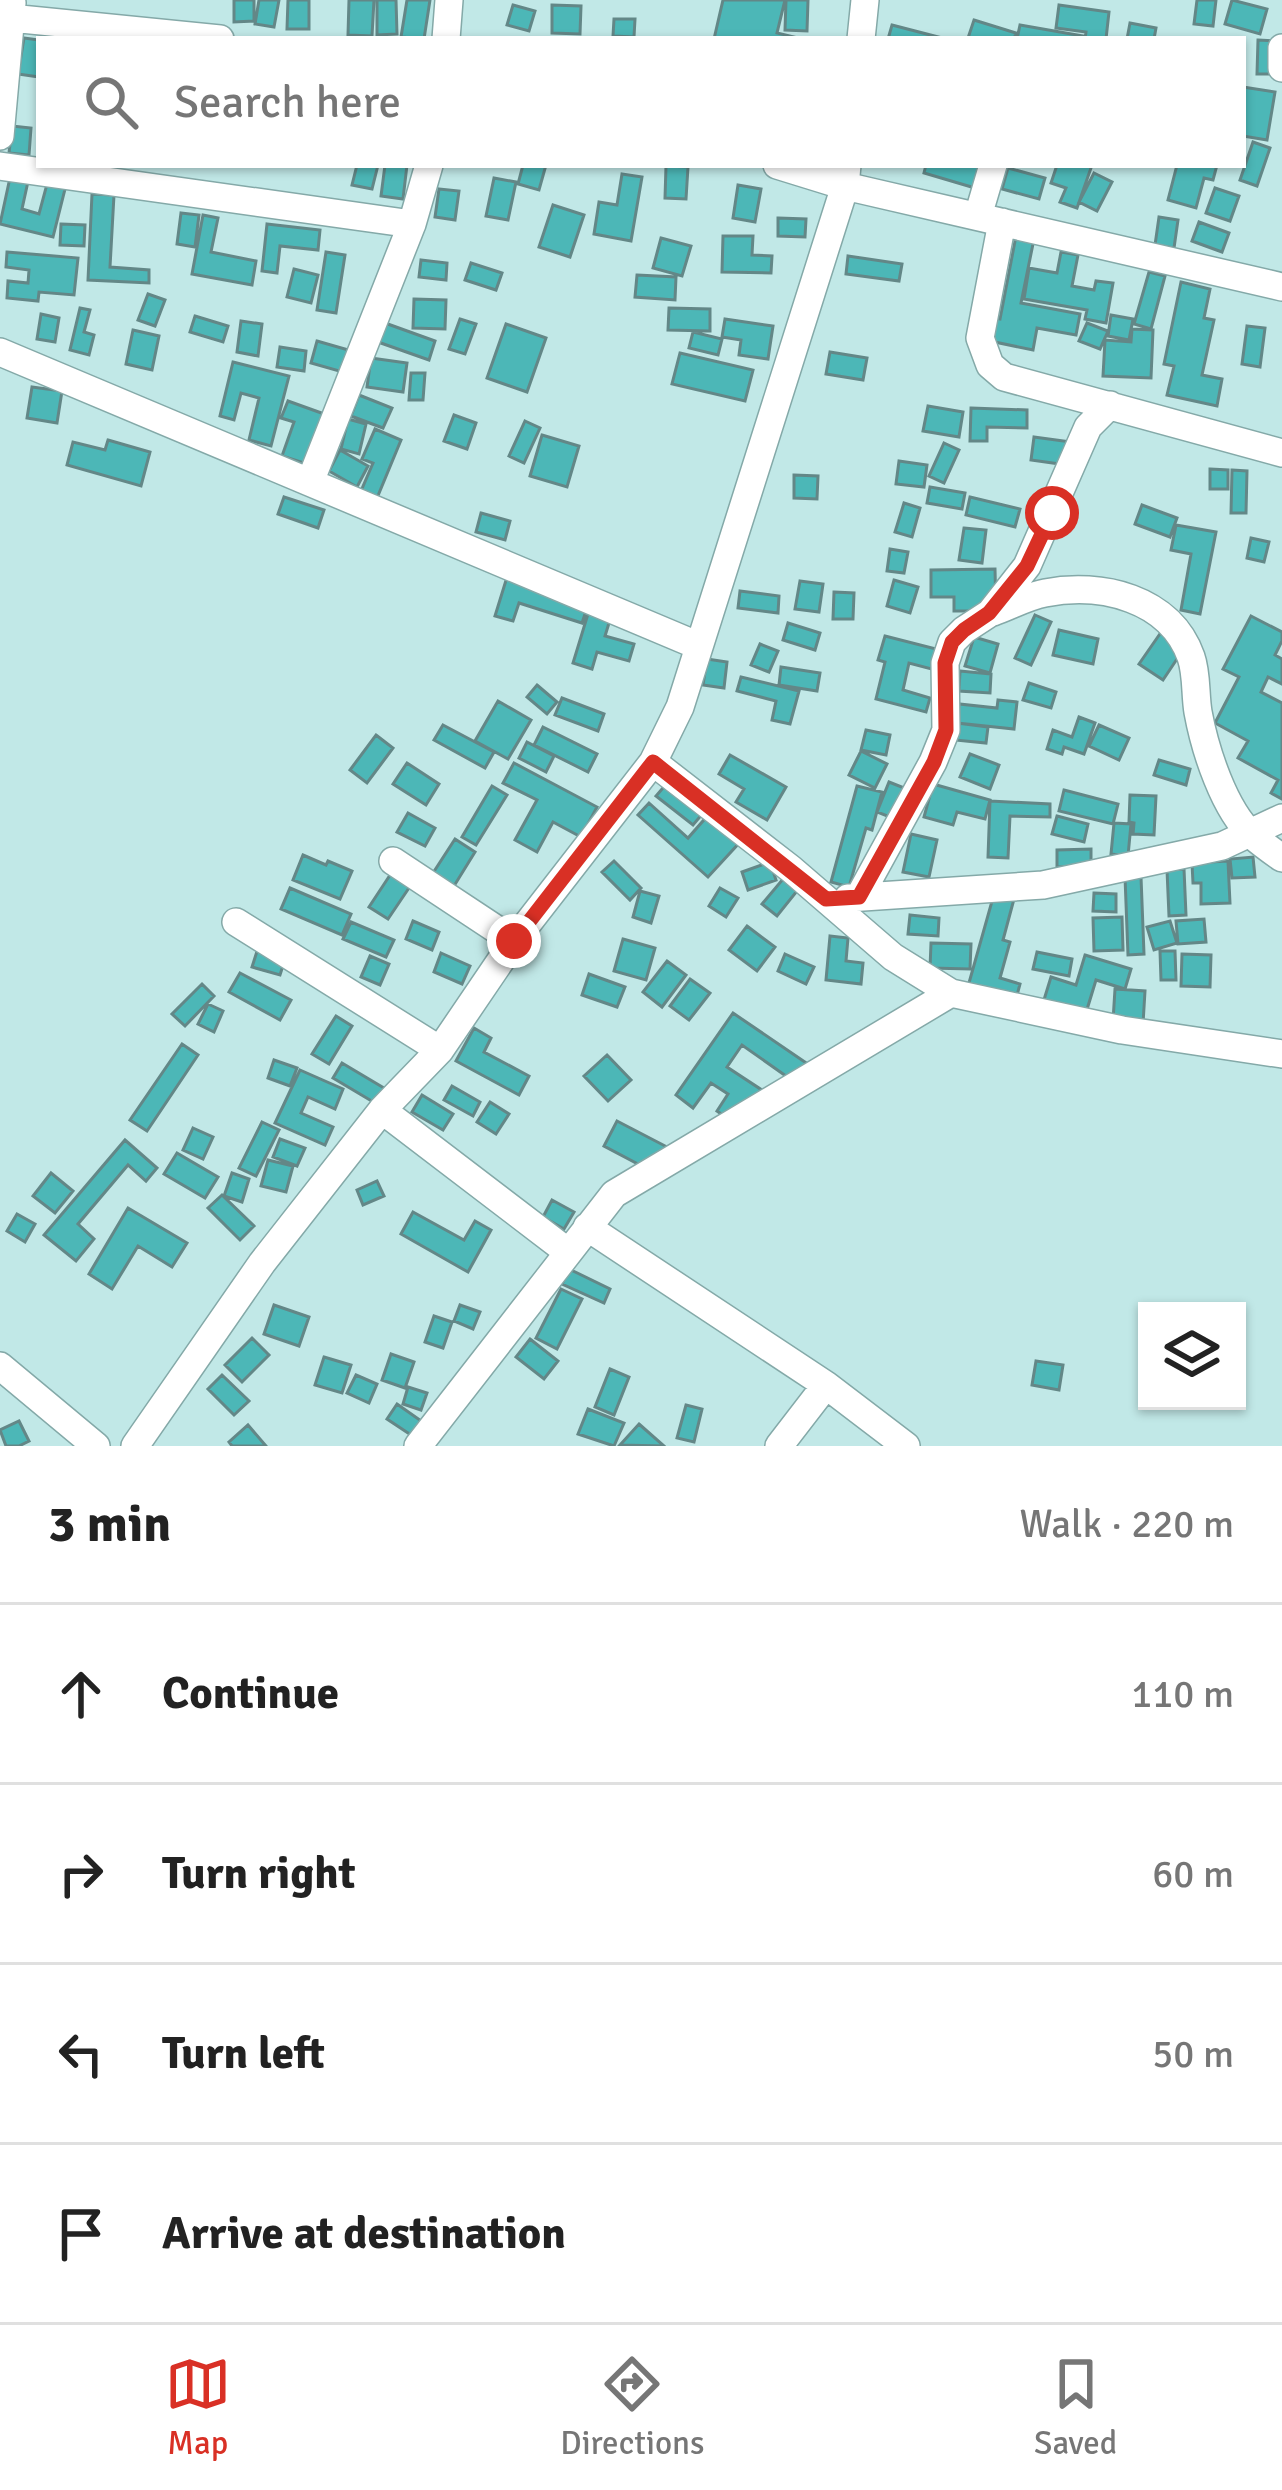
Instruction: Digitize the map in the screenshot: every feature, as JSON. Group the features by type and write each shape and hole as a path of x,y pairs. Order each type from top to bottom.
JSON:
{"street":[{"path":"446,36 449,0"},
{"path":"861,36 865,0"},
{"path":"0,136 7,12 196,36"},
{"path":"1282,49 1282,68"},
{"path":"0,166 412,224"},
{"path":"310,482 412,224 428,168"},
{"path":"796,168 846,176 990,219 1282,287"},
{"path":"993,168 980,338 989,365 1004,376 1282,453"},
{"path":"135,1446 262,1263 382,1110 440,1050 514,941 653,762 680,707 846,176"},
{"path":"0,352 699,646"},
{"path":"989,613 1027,566 1088,428 1110,406"},
{"path":"859,897 934,762 946,730 945,663 952,642 989,613 1044,593 1099,590 1136,599 1172,623 1191,658 1206,750 1219,784 1249,833 1282,858"},
{"path":"653,762 893,957 951,993 1122,1030 1282,1054"},
{"path":"826,899 1043,885 1222,846 1282,818"},
{"path":"392,862 514,941"},
{"path":"236,922 440,1050"},
{"path":"418,1446 614,1194 951,993"},
{"path":"382,1110 568,1252"},
{"path":"587,1227 826,1385 906,1446"},
{"path":"0,1366 96,1446"},
{"path":"779,1446 826,1385"}],"building":[{"path":"234,0 254,0 254,21 234,22"},
{"path":"259,0 279,0 274,27 255,24"},
{"path":"288,0 309,0 309,29 287,29"},
{"path":"349,0 374,0 372,36 348,35"},
{"path":"377,0 396,0 397,34 377,35"},
{"path":"407,0 430,0 424,36 401,36"},
{"path":"723,0 785,0 777,33 790,36 715,36"},
{"path":"786,0 808,0 807,31 785,30"},
{"path":"1197,0 1216,0 1213,26 1194,24"},
{"path":"1232,0 1267,9 1260,34 1225,24"},
{"path":"513,5 535,11 529,31 507,25"},
{"path":"552,5 581,6 580,34 552,33"},
{"path":"1059,5 1109,12 1106,36 1056,28"},
{"path":"614,19 635,19 634,36 613,36"},
{"path":"974,20 1016,33 1015,36 969,36"},
{"path":"1130,23 1156,28 1155,36 1128,36"},
{"path":"892,25 934,36 889,36"},
{"path":"1020,25 1083,36 1018,36"},
{"path":"24,38 36,40 36,77 18,74"},
{"path":"1258,40 1280,41 1278,74 1257,74"},
{"path":"1246,87 1275,92 1267,140 1246,136"},
{"path":"12,126 31,128 29,155 9,153"},
{"path":"1253,142 1270,148 1257,186 1240,180"},
{"path":"356,168 377,168 372,189 352,185"},
{"path":"385,168 407,168 403,199 381,196"},
{"path":"522,168 545,168 539,190 518,184"},
{"path":"666,168 688,168 686,199 665,198"},
{"path":"925,168 979,168 975,188 924,173"},
{"path":"1008,168 1045,178 1039,199 1002,189"},
{"path":"1056,168 1091,168 1077,208 1060,202 1066,188 1051,183"},
{"path":"1176,168 1216,168 1213,180 1204,178 1196,208 1168,200"},
{"path":"11,173 29,177 22,209 39,214 47,184 65,189 53,237 0,224"},
{"path":"1094,173 1112,182 1097,211 1079,202"},
{"path":"622,174 642,177 631,241 594,234 599,202 617,205"},
{"path":"494,178 516,182 508,220 486,216"},
{"path":"738,185 761,189 755,222 733,218"},
{"path":"1215,188 1239,196 1230,221 1206,213"},
{"path":"439,189 459,191 455,220 435,217"},
{"path":"92,194 114,195 110,267 149,270 149,283 88,280"},
{"path":"553,205 584,215 570,257 539,247"},
{"path":"181,213 199,215 195,247 177,244"},
{"path":"203,215 218,218 211,252 256,261 252,285 192,274"},
{"path":"1159,217 1178,220 1174,248 1155,245"},
{"path":"778,218 806,219 805,237 778,236"},
{"path":"1199,222 1229,233 1222,252 1192,241"},
{"path":"61,224 85,225 84,246 60,245"},
{"path":"267,224 320,230 318,250 280,246 277,273 262,271"},
{"path":"723,236 753,236 752,255 772,256 771,273 722,272"},
{"path":"1016,236 1034,239 1021,303 1080,314 1076,335 1037,328 1033,350 990,341 995,318 1000,319"},
{"path":"661,238 691,246 682,276 653,268"},
{"path":"7,252 78,258 74,295 39,292 38,301 7,298 8,281 28,283 29,270 6,267"},
{"path":"326,252 345,255 336,313 317,310"},
{"path":"1061,252 1078,255 1072,286 1094,290 1096,281 1113,283 1106,323 1085,319 1087,310 1024,299 1029,268 1057,273"},
{"path":"848,256 902,264 899,281 846,274"},
{"path":"421,260 447,263 446,280 419,277"},
{"path":"471,263 502,273 496,290 465,280"},
{"path":"294,269 318,275 311,303 287,297"},
{"path":"1149,272 1165,276 1151,329 1134,324"},
{"path":"637,275 676,277 675,300 635,297"},
{"path":"1181,282 1210,289 1204,318 1214,320 1202,375 1222,379 1217,406 1167,395 1174,366 1164,364"},
{"path":"148,294 165,300 155,326 138,320"},
{"path":"414,299 446,300 445,329 413,328"},
{"path":"80,308 90,310 84,332 94,335 89,355 70,350"},
{"path":"669,308 710,309 710,331 668,330"},
{"path":"41,314 59,318 55,342 37,339"},
{"path":"1111,315 1133,319 1129,340 1108,336"},
{"path":"195,316 228,326 223,342 190,332"},
{"path":"460,319 476,324 465,354 449,349"},
{"path":"725,319 773,326 768,359 739,355 741,340 722,337"},
{"path":"241,321 262,324 258,356 237,352"},
{"path":"385,323 435,341 429,360 378,342"},
{"path":"1087,323 1108,331 1100,349 1079,341"},
{"path":"506,324 546,338 527,392 487,378"},
{"path":"1247,326 1265,328 1260,367 1242,364"},
{"path":"1132,329 1153,330 1151,378 1103,376 1105,340 1131,342"},
{"path":"133,330 159,336 152,370 126,364"},
{"path":"693,332 722,339 718,355 689,348"},
{"path":"317,341 352,351 346,373 311,363"},
{"path":"280,347 306,351 304,371 277,367"},
{"path":"830,352 867,358 863,380 826,374"},
{"path":"680,353 753,370 745,401 672,384"},
{"path":"371,358 407,363 403,392 367,387"},
{"path":"233,362 289,376 271,446 249,440 259,398 241,393 234,420 220,416"},
{"path":"411,373 425,373 423,400 409,400"},
{"path":"32,387 62,391 57,423 27,418"},
{"path":"359,395 392,408 383,428 351,416"},
{"path":"288,401 327,415 310,465 282,456 294,422 281,418"},
{"path":"928,406 963,412 959,437 923,431"},
{"path":"971,408 1027,410 1027,428 987,427 987,441 970,441"},
{"path":"454,415 476,423 467,449 444,441"},
{"path":"348,419 366,424 359,454 341,449"},
{"path":"525,421 540,428 524,463 509,456"},
{"path":"375,429 401,440 377,498 361,491 373,463 362,459"},
{"path":"542,435 579,446 567,487 530,476"},
{"path":"1034,437 1071,442 1067,465 1031,460"},
{"path":"108,440 150,452 141,486 67,465 73,442 105,450"},
{"path":"944,443 959,450 944,483 929,476"},
{"path":"340,450 368,466 357,487 329,471"},
{"path":"899,461 927,465 924,487 896,484"},
{"path":"1210,469 1228,470 1228,489 1210,489"},
{"path":"1232,470 1247,471 1246,513 1231,513"},
{"path":"794,475 818,476 817,499 794,498"},
{"path":"930,487 965,493 962,509 927,503"},
{"path":"284,497 324,510 318,528 278,514"},
{"path":"970,497 1020,509 1015,527 966,515"},
{"path":"904,503 920,508 912,537 895,532"},
{"path":"1142,505 1177,518 1170,537 1135,524"},
{"path":"481,513 510,521 505,540 476,532"},
{"path":"1176,525 1216,532 1200,614 1181,610 1191,554 1171,550"},
{"path":"964,528 986,530 982,563 959,560"},
{"path":"1251,538 1269,542 1264,562 1247,558"},
{"path":"890,549 908,552 904,573 887,571"},
{"path":"995,569 996,611 954,611 954,597 931,597 931,570"},
{"path":"507,577 589,602 582,623 519,603 513,621 495,616"},
{"path":"894,580 918,587 910,613 887,606"},
{"path":"800,581 823,584 819,612 795,609"},
{"path":"740,591 779,596 778,613 738,608"},
{"path":"834,592 854,593 853,619 833,619"},
{"path":"591,604 613,610 605,636 634,644 629,661 597,652 592,669 573,663"},
{"path":"1035,615 1051,622 1031,665 1015,658"},
{"path":"1251,616 1282,632 1275,655 1282,659 1282,684 1268,677 1261,692 1282,703 1282,799 1271,793 1278,780 1238,758 1248,741 1215,723 1239,677 1223,669"},
{"path":"788,623 820,633 815,650 783,640"},
{"path":"1164,628 1187,644 1163,680 1139,664"},
{"path":"1059,630 1098,639 1093,664 1053,655"},
{"path":"885,636 948,652 943,672 909,663 903,690 930,698 926,712 876,699 885,662 878,660"},
{"path":"974,637 998,644 990,673 965,666"},
{"path":"760,644 778,651 769,672 751,665"},
{"path":"707,659 727,662 724,688 703,685"},
{"path":"781,667 820,673 817,691 779,685"},
{"path":"960,671 991,674 990,693 959,691"},
{"path":"741,677 799,691 790,724 772,720 776,701 737,691"},
{"path":"1029,683 1056,692 1051,708 1023,700"},
{"path":"537,685 557,702 547,714 527,697"},
{"path":"562,698 604,714 598,731 555,715"},
{"path":"998,700 1017,702 1014,729 957,723 959,704 997,708"},
{"path":"498,701 531,720 508,759 475,741"},
{"path":"1079,717 1095,723 1084,754 1064,747 1062,754 1047,749 1053,730 1072,737"},
{"path":"957,723 988,727 986,743 955,740"},
{"path":"443,725 494,752 485,768 434,740"},
{"path":"1099,725 1129,738 1119,760 1089,746"},
{"path":"543,727 597,754 588,772 534,745"},
{"path":"866,730 890,735 886,755 861,750"},
{"path":"376,735 393,748 367,783 350,770"},
{"path":"527,742 554,756 546,772 519,758"},
{"path":"861,751 887,764 875,788 849,775"},
{"path":"970,754 999,765 990,789 960,777"},
{"path":"730,755 786,787 767,820 736,802 744,789 719,774"},
{"path":"1159,760 1190,769 1186,785 1154,775"},
{"path":"407,763 439,784 426,805 393,784"},
{"path":"514,763 597,807 581,837 553,822 537,852 515,840 537,800 503,783"},
{"path":"668,782 704,812 693,825 656,796"},
{"path":"889,782 912,791 900,821 877,812"},
{"path":"933,784 990,800 985,819 957,812 953,825 924,817"},
{"path":"492,786 507,795 476,845 462,837"},
{"path":"857,786 882,792 849,887 831,882"},
{"path":"1064,790 1118,804 1113,824 1059,811"},
{"path":"1130,795 1156,796 1154,835 1133,834"},
{"path":"990,801 1050,804 1050,817 1010,816 1008,858 988,857"},
{"path":"649,803 688,838 710,813 741,841 708,877 638,815"},
{"path":"408,813 435,828 425,846 397,832"},
{"path":"1057,816 1088,824 1084,842 1052,834"},
{"path":"1114,823 1131,824 1128,856 1111,854"},
{"path":"911,834 937,840 929,877 903,872"},
{"path":"455,839 475,852 454,886 433,873"},
{"path":"1091,849 1091,866 1057,867 1057,850"},
{"path":"303,855 352,871 340,899 293,880"},
{"path":"1253,857 1255,877 1232,878 1230,859"},
{"path":"614,861 641,888 630,900 602,872"},
{"path":"1228,861 1230,903 1201,904 1201,883 1193,883 1192,863"},
{"path":"770,862 776,880 748,890 742,872"},
{"path":"394,869 413,882 388,919 369,907"},
{"path":"1184,869 1186,915 1169,916 1167,870"},
{"path":"1125,877 1141,877 1144,954 1128,955"},
{"path":"783,879 797,891 777,916 762,904"},
{"path":"290,888 351,914 342,935 281,909"},
{"path":"720,888 738,898 726,917 709,906"},
{"path":"640,891 659,896 651,923 633,917"},
{"path":"1094,893 1116,894 1116,912 1093,911"},
{"path":"994,894 1014,899 1003,940 1010,942 1000,978 1020,984 1015,1003 967,990"},
{"path":"910,915 939,918 938,936 908,934"},
{"path":"1122,917 1123,950 1094,951 1093,918"},
{"path":"1204,919 1206,942 1178,944 1176,921"},
{"path":"413,921 439,932 432,950 406,939"},
{"path":"1170,921 1177,943 1154,950 1147,927"},
{"path":"351,922 394,940 386,957 343,939"},
{"path":"747,926 775,947 757,971 729,950"},
{"path":"830,936 848,938 846,961 863,963 861,984 826,980"},
{"path":"623,939 655,948 646,980 614,971"},
{"path":"260,942 288,950 280,975 252,967"},
{"path":"931,943 971,944 970,969 930,968"},
{"path":"1160,951 1175,951 1176,980 1161,980"},
{"path":"1037,952 1072,959 1069,976 1033,969"},
{"path":"441,953 470,966 462,984 434,972"},
{"path":"785,954 814,967 806,984 778,971"},
{"path":"1182,954 1211,955 1210,987 1181,986"},
{"path":"1085,955 1131,969 1125,989 1096,980 1085,1016 1043,1003 1051,977 1076,985"},
{"path":"370,956 389,964 380,985 361,977"},
{"path":"667,961 686,975 662,1007 643,992"},
{"path":"240,973 291,1000 280,1020 229,992"},
{"path":"589,974 625,987 617,1007 582,995"},
{"path":"690,979 710,993 689,1020 670,1006"},
{"path":"202,984 214,996 185,1026 172,1014"},
{"path":"1115,989 1145,991 1143,1024 1113,1021"},
{"path":"208,1004 223,1011 214,1032 198,1024"},
{"path":"733,1013 815,1069 803,1088 742,1045 727,1067 768,1094 743,1129 717,1111 728,1094 711,1083 693,1108 676,1095"},
{"path":"336,1016 352,1026 329,1064 312,1054"},
{"path":"474,1028 491,1038 484,1052 529,1076 519,1095 456,1061"},
{"path":"182,1044 198,1055 147,1131 130,1120"},
{"path":"607,1055 631,1080 608,1101 584,1076"},
{"path":"274,1060 297,1068 290,1086 268,1078"},
{"path":"342,1063 389,1091 380,1106 333,1078"},
{"path":"300,1070 343,1089 335,1109 308,1097 301,1113 333,1127 325,1145 275,1123"},
{"path":"452,1086 480,1102 473,1116 444,1100"},
{"path":"422,1095 453,1114 443,1130 412,1112"},
{"path":"490,1102 509,1114 496,1134 477,1122"},
{"path":"617,1121 669,1148 655,1173 604,1146"},
{"path":"262,1122 279,1130 256,1176 239,1168"},
{"path":"193,1128 213,1137 203,1159 183,1150"},
{"path":"280,1139 305,1148 297,1166 273,1157"},
{"path":"125,1140 157,1168 146,1181 128,1165 78,1224 94,1239 76,1261 44,1235"},
{"path":"177,1153 218,1177 205,1198 164,1174"},
{"path":"268,1160 293,1166 286,1192 261,1186"},
{"path":"51,1173 73,1191 55,1213 33,1196"},
{"path":"232,1173 249,1179 242,1202 224,1196"},
{"path":"377,1181 384,1196 363,1205 357,1190"},
{"path":"222,1195 254,1226 240,1240 208,1208"},
{"path":"552,1200 574,1212 564,1229 543,1217"},
{"path":"128,1208 187,1243 172,1267 138,1246 112,1289 89,1274"},
{"path":"413,1212 464,1240 475,1221 491,1230 468,1272 401,1234"},
{"path":"17,1214 35,1224 25,1242 7,1231"},
{"path":"569,1269 610,1289 604,1303 562,1284"},
{"path":"561,1289 582,1299 557,1349 536,1338"},
{"path":"274,1305 309,1317 299,1346 264,1334"},
{"path":"460,1305 480,1312 473,1329 454,1321"},
{"path":"434,1316 452,1322 443,1348 425,1342"},
{"path":"252,1338 269,1355 242,1382 225,1365"},
{"path":"530,1339 558,1361 544,1379 516,1357"},
{"path":"391,1354 414,1362 405,1388 382,1380"},
{"path":"324,1357 351,1365 342,1393 315,1385"},
{"path":"1036,1361 1063,1365 1059,1390 1032,1385"},
{"path":"610,1369 629,1377 614,1415 595,1407"},
{"path":"222,1375 249,1401 234,1415 208,1389"},
{"path":"356,1375 377,1384 369,1403 347,1393"},
{"path":"408,1387 427,1393 421,1410 403,1404"},
{"path":"397,1404 427,1425 417,1439 387,1419"},
{"path":"686,1405 702,1409 694,1442 677,1438"},
{"path":"588,1409 624,1423 614,1446 578,1434"},
{"path":"19,1421 29,1441 6,1446 0,1430"},
{"path":"639,1424 664,1446 620,1445"},
{"path":"248,1425 266,1446 232,1446 229,1442"}],"route":[{"path":"514,941 653,762 826,899 859,897 934,762 946,730 945,663 952,642 989,613 1027,566 1052,513"}]}
